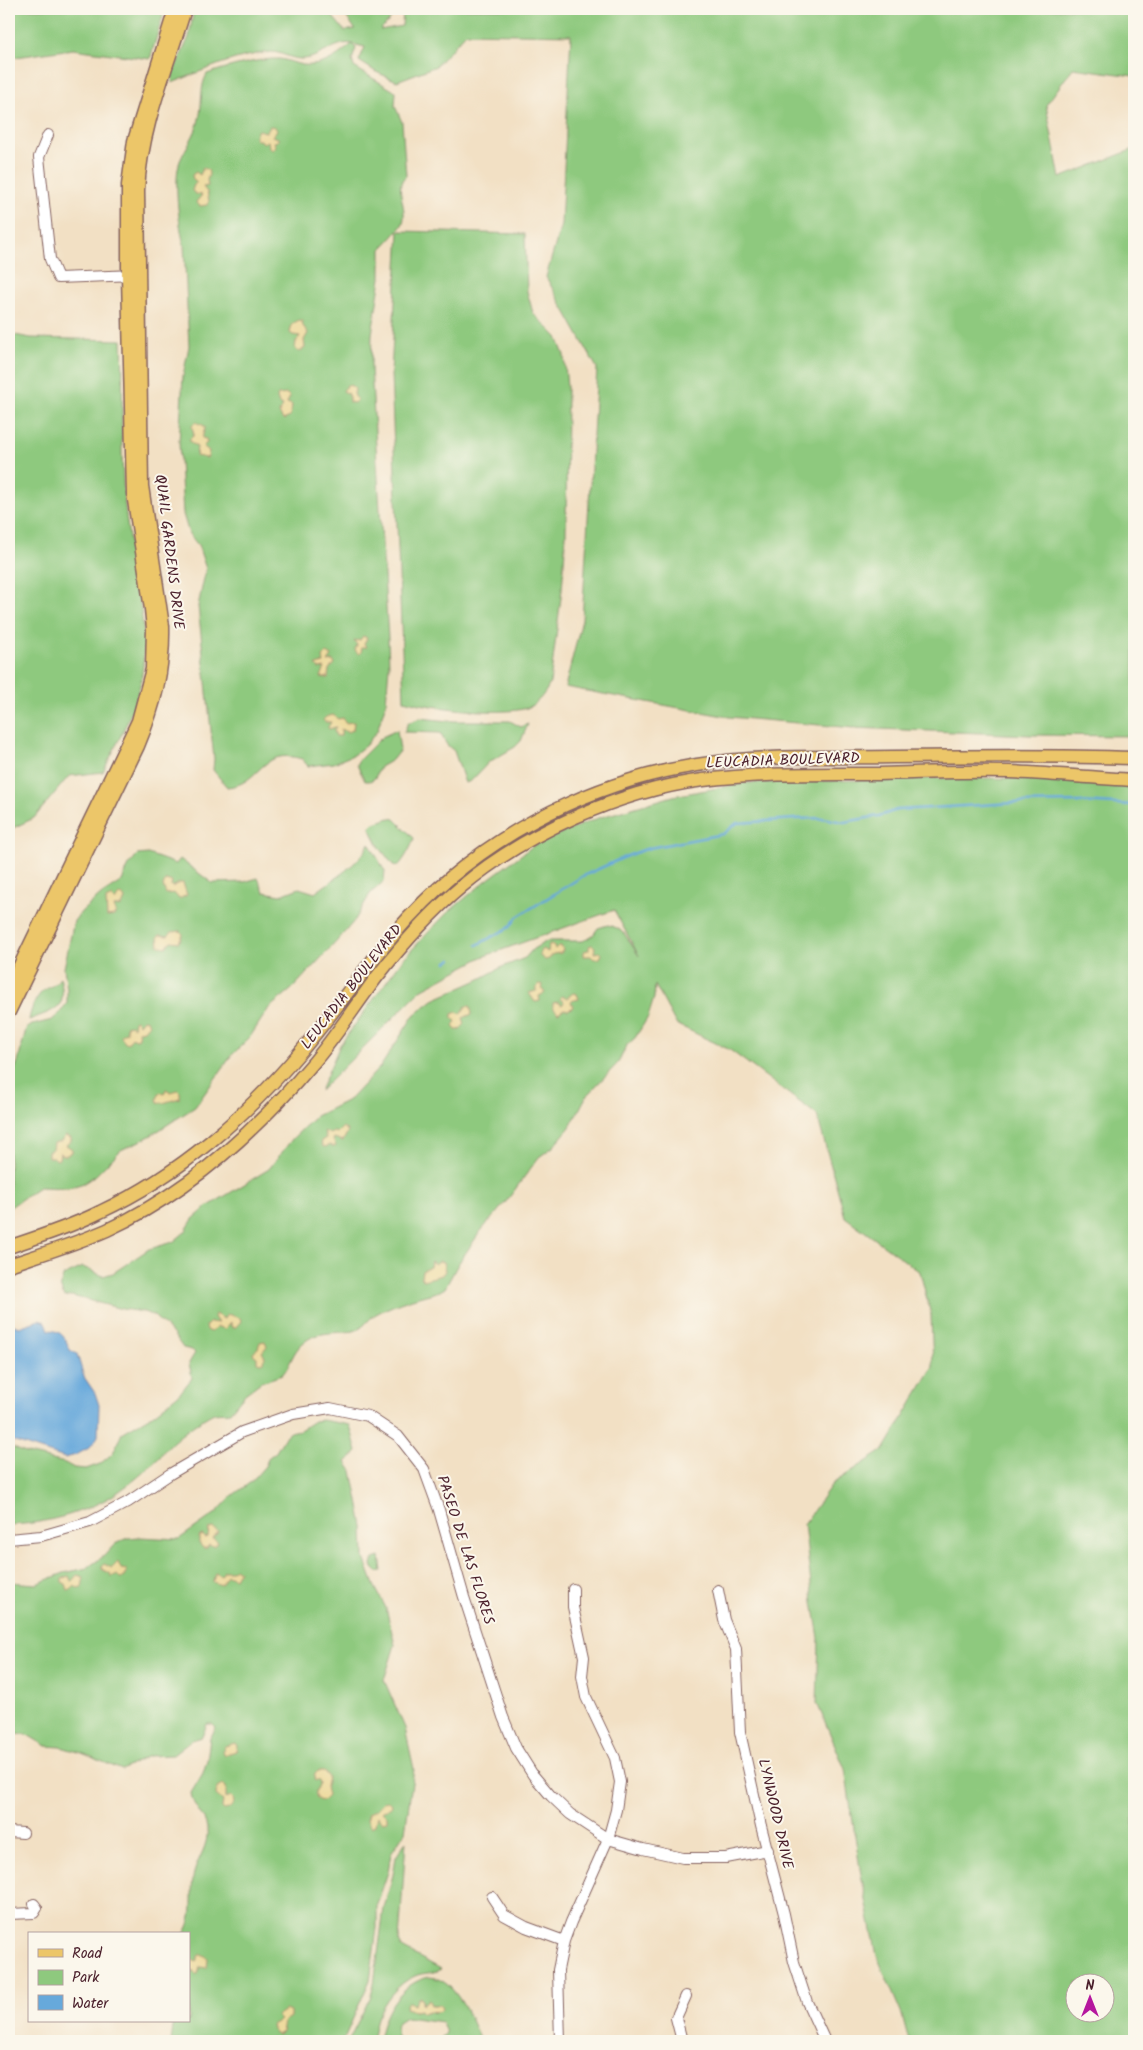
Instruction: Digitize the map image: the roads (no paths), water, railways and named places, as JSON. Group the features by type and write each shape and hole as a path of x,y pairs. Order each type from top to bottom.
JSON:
{"main road":[{"name":"QUAIL GARDENS DRIVE","path":"9,1012 138,746 155,702 158,686 163,646 162,626 142,486 134,275 128,185 134,141 175,9"},
{"name":"QUAIL GARDENS DRIVE","path":"9,988 138,721 152,669 153,629 151,609 133,494 134,275 138,190 141,156 185,9"},
{"name":"LEUCADIA BOULEVARD","path":"9,1247 56,1231 102,1212 154,1183 212,1142 254,1103 302,1050 406,920 450,878 494,845 539,818 588,795 630,781 698,765 768,758 1007,756 1134,758"},
{"name":"LEUCADIA BOULEVARD","path":"9,1265 111,1228 165,1197 223,1156 260,1122 315,1061 377,977 417,930 460,888 503,856 548,830 639,794 701,780 770,775 998,772 1134,780"}],"street":[{"path":"48,135 39,158 50,259 58,278 134,275"},
{"name":"PASEO DE LAS FLORES","path":"9,1539 41,1536 90,1522 128,1502 170,1474 242,1432 293,1414 330,1408 368,1416 398,1436 424,1469 439,1510 502,1717 516,1748 534,1776 551,1796 570,1814 608,1839 683,1858 726,1858 768,1850"},
{"path":"560,2041 558,1970 564,1941 608,1839 616,1810 620,1782 615,1758 586,1697 582,1676 584,1657 573,1608 573,1589"},
{"name":"LYNWOOD DRIVE","path":"718,1590 724,1620 736,1649 740,1732 794,1962 807,2002 825,2041"},
{"path":"9,1832 24,1833"},
{"path":"492,1896 504,1915 526,1927 564,1941"},
{"path":"9,1914 34,1913 37,1908 34,1904"},
{"path":"682,2041 676,2018 686,1996"}],"water":[{"path":"39,1320 46,1322 49,1330 60,1334 65,1339 70,1350 77,1354 84,1377 95,1393 99,1405 98,1436 95,1441 89,1448 65,1458 9,1440 9,1323 19,1327"}],"waterway":[{"path":"477,945 510,927 517,917 583,876 649,848 723,834 737,823 822,818 844,822 879,816 897,810 1014,803 1078,802 1134,805"},
{"path":"447,962 452,959"}]}
